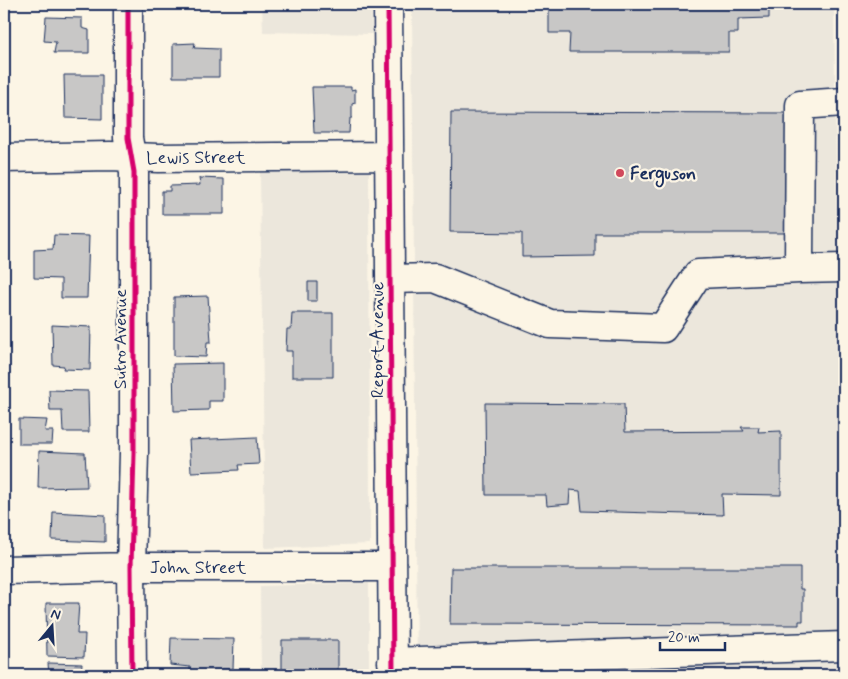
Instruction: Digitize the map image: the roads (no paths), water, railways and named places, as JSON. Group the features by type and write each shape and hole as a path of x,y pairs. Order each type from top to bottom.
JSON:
{"street":[{"name":"Sutro Avenue","path":"128,4 128,138 134,172 132,675"},
{"name":"Report Avenue","path":"388,4 392,669"},
{"path":"799,270 800,106 844,102"},
{"name":"Lewis Street","path":"4,158 389,156"},
{"path":"390,279 435,278 550,324 663,328 698,274 844,268"},
{"name":"John Street","path":"4,570 131,567 392,567"},
{"path":"392,669 844,646"}],"place":[{"name":"Ferguson","path":"620,173"}]}
